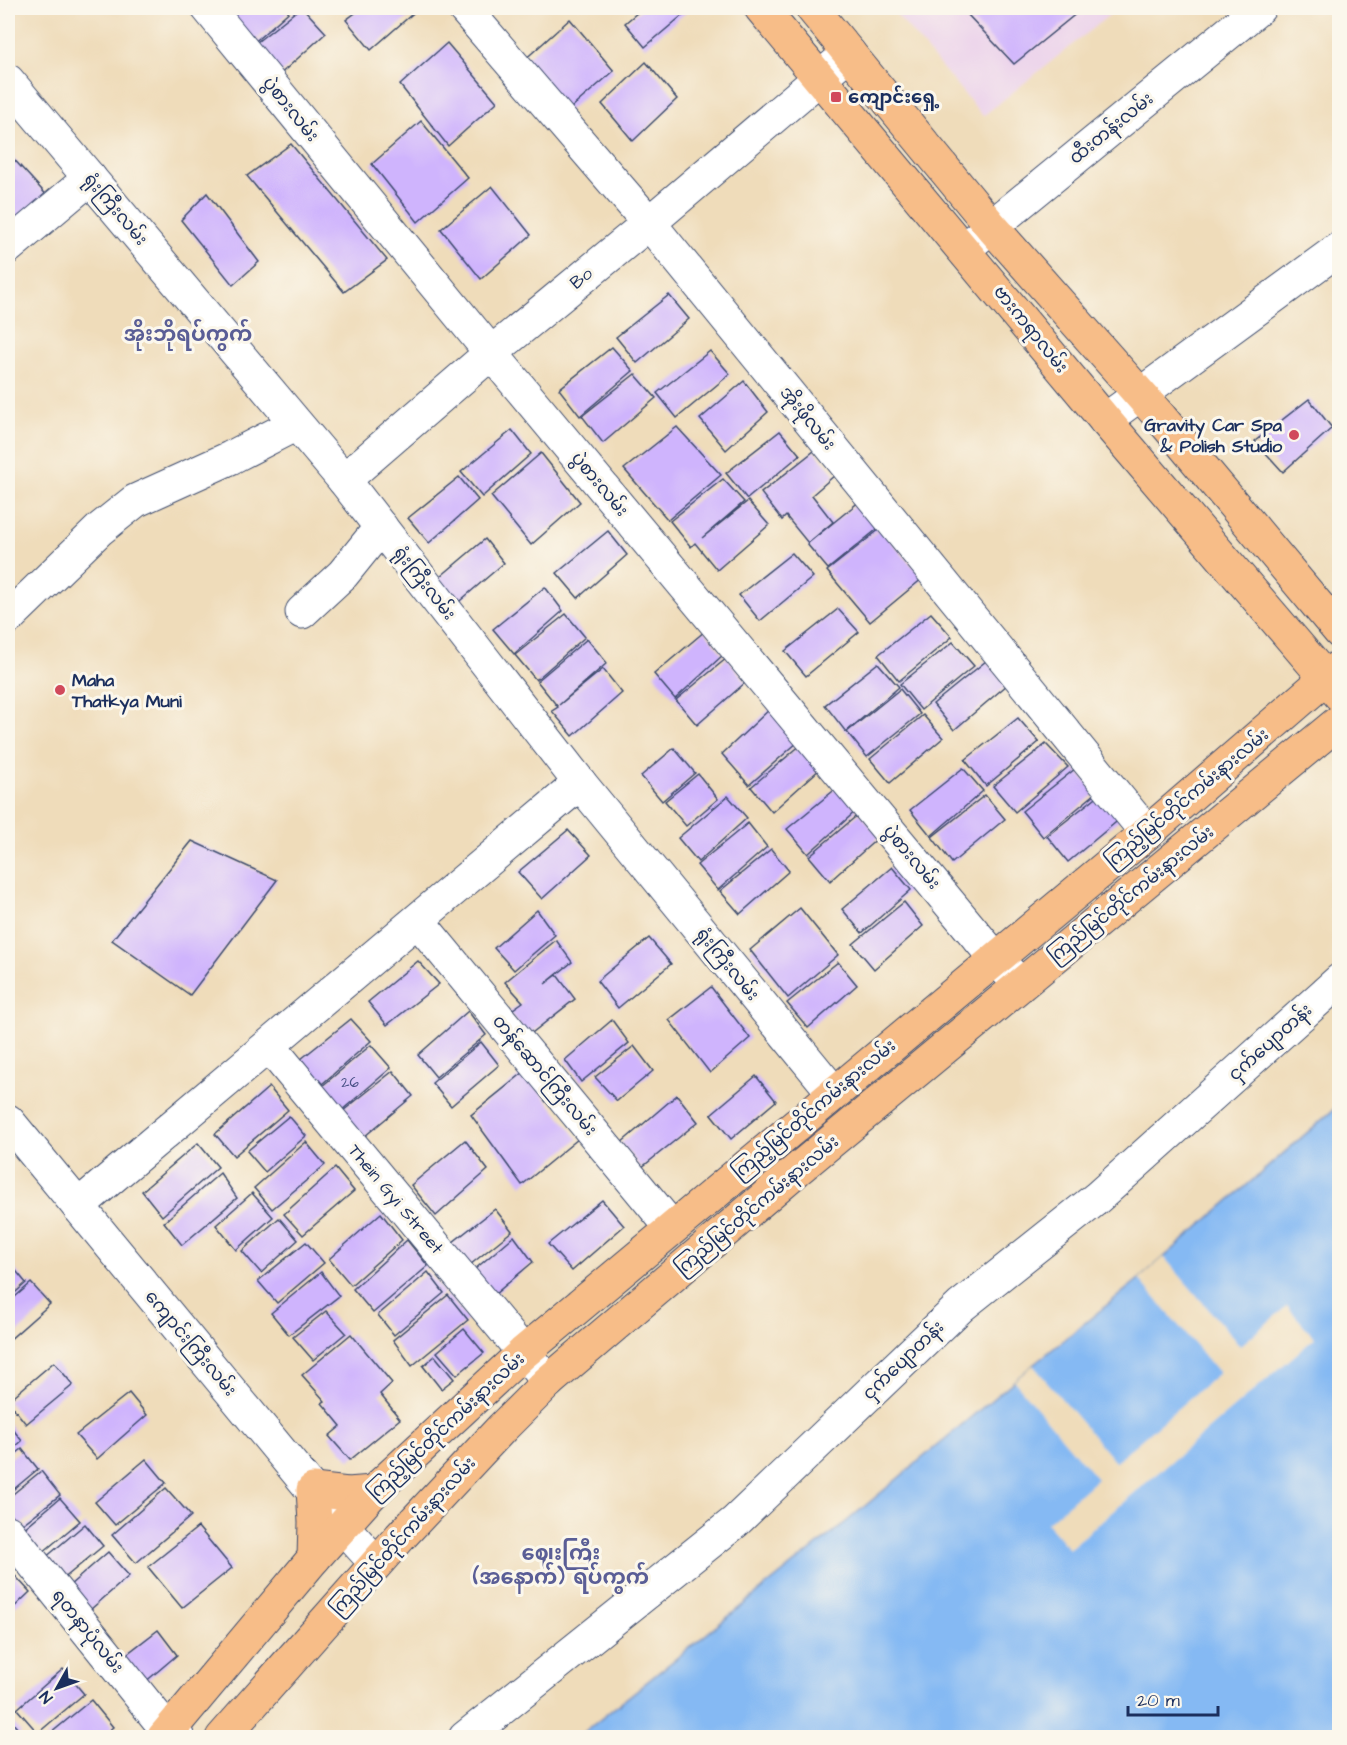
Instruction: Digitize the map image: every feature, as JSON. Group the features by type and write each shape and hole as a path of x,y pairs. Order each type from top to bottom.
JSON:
{"main road":[{"name":"ဗားကရာလမ်း","path":"761,8 1105,420 1303,649"},
{"name":"ဗားကရာလမ်း","path":"812,8 991,226 1142,395 1337,626"},
{"path":"1297,704 1335,680 1303,649"},
{"path":"1297,704 1305,675 1303,649"},
{"name":"ကြည့်မြင်တိုင်ကမ်းနားလမ်း","path":"342,1526 374,1492 523,1353 1147,833 1297,704"},
{"name":"ကြည်မြင်တိုင်ကမ်းနားလမ်း","path":"222,1737 376,1563 548,1382 798,1169 1340,721"},
{"path":"314,1558 313,1490 348,1494 374,1492"},
{"path":"170,1735 342,1526"}],"street":[{"name":"ပွဲစားလမ်း","path":"208,8 490,353 1020,984"},
{"name":"အိုးဖိုလမ်း","path":"464,8 649,223 1147,833"},
{"name":"ထီးတန်းလမ်း","path":"964,249 1259,8"},
{"name":"Bo","path":"344,480 490,353 649,223 849,53"},
{"name":"ရုံးကြီးလမ်း","path":"8,81 344,480 580,783 834,1094"},
{"path":"8,248 90,178"},
{"path":"1105,420 1340,248"},
{"path":"8,618 100,529 135,501 230,458 297,424"},
{"path":"302,612 343,574 381,527"},
{"path":"78,1206 580,783"},
{"name":"တန်ဆောင်ကြီးလမ်း","path":"418,921 672,1228"},
{"name":"ငှက်ပျောတန်း","path":"465,1737 735,1522 961,1306 1097,1198 1340,980"},
{"name":"Thein Gyi Street","path":"268,1046 548,1382"},
{"name":"ကျောင်းကြီးလမ်း","path":"8,1121 342,1526 376,1563"},
{"name":"ရတနာပုံလမ်း","path":"8,1532 170,1735"}],"shaded area":[{"path":"891,8 1118,8 983,116"}],"water":[{"path":"1339,1105 1339,1737 577,1738 846,1522 1139,1279"}],"pier":[{"path":"1164,1257 1240,1346 1287,1306 1315,1338 1069,1549 1047,1523 1097,1479 1014,1381 1033,1365 1115,1462 1219,1373 1139,1279"}],"building":[{"path":"236,8 293,8 250,46 225,16"},
{"path":"303,8 326,33 277,77 252,46"},
{"path":"362,8 419,8 371,50 346,20"},
{"path":"643,8 691,8 645,47 625,23"},
{"path":"977,8 1083,8 1014,64 968,15"},
{"path":"570,19 614,71 564,114 522,62"},
{"path":"447,43 497,102 448,146 400,85"},
{"path":"646,62 677,99 633,141 602,104"},
{"path":"421,121 468,178 418,222 372,164"},
{"path":"291,144 387,260 344,292 247,176"},
{"path":"10,155 52,201 8,236 8,157"},
{"path":"492,186 531,235 481,279 441,229"},
{"path":"207,193 259,262 233,285 181,220"},
{"path":"669,295 689,319 637,363 616,337"},
{"path":"612,347 633,371 580,416 559,389"},
{"path":"710,351 730,374 677,418 657,393"},
{"path":"635,374 656,398 603,443 582,416"},
{"path":"744,381 768,412 726,450 700,419"},
{"name":"Gravity Car Spa & Polish Studio","path":"1309,399 1332,428 1283,472 1255,441"},
{"path":"677,427 721,475 668,520 624,469"},
{"path":"512,430 531,454 482,497 461,472"},
{"path":"780,431 800,455 747,499 726,473"},
{"path":"814,451 835,475 812,495 833,522 808,543 786,516 782,520 761,493"},
{"path":"541,453 580,502 531,545 491,496"},
{"path":"459,477 478,500 429,543 408,518"},
{"path":"723,479 744,502 702,538 748,501 769,525 717,570 695,543 691,547 670,521"},
{"path":"860,501 881,526 828,569 807,544"},
{"path":"880,529 923,578 870,622 827,571"},
{"path":"608,531 627,555 578,598 557,573"},
{"path":"485,539 504,563 454,606 434,582"},
{"path":"792,553 813,577 760,621 739,595"},
{"path":"545,587 563,611 514,654 493,629"},
{"path":"838,609 859,632 806,676 785,651"},
{"path":"931,613 952,637 899,681 878,655"},
{"path":"566,614 585,637 536,680 515,655"},
{"path":"705,631 723,655 675,699 654,674"},
{"path":"587,639 607,663 559,705 603,669 622,693 573,736 552,711 558,707 537,681"},
{"path":"953,642 974,666 921,710 900,684"},
{"path":"727,658 746,682 697,725 676,700"},
{"path":"986,661 1007,685 954,730 933,704"},
{"path":"878,663 899,687 846,732 825,705"},
{"path":"900,689 920,714 867,757 847,732"},
{"path":"771,708 798,742 749,785 722,754"},
{"path":"923,715 943,738 890,783 870,759"},
{"path":"1018,718 1039,742 986,786 965,760"},
{"path":"802,744 821,768 772,812 751,787"},
{"path":"1046,744 1068,767 1015,812 993,786"},
{"path":"674,748 695,773 662,801 641,776"},
{"path":"963,768 983,791 931,836 910,810"},
{"path":"1075,769 1096,793 1043,837 1022,811"},
{"path":"698,774 718,799 686,826 665,801"},
{"path":"838,787 857,810 808,854 787,829"},
{"path":"1100,794 1121,818 1068,862 1047,836"},
{"path":"985,795 1005,819 952,863 932,837"},
{"path":"728,796 747,818 698,862 678,838"},
{"path":"860,813 879,837 830,881 809,856"},
{"path":"748,823 767,847 718,890 697,865"},
{"path":"568,830 591,855 542,899 518,872"},
{"path":"192,841 277,880 190,995 112,940"},
{"path":"771,849 789,871 740,914 720,891"},
{"path":"892,867 911,890 862,933 842,909"},
{"path":"904,902 923,926 874,969 853,944"},
{"path":"800,908 838,955 788,998 750,950"},
{"path":"537,910 555,935 514,970 494,948"},
{"path":"649,938 671,964 618,1008 597,981"},
{"path":"556,940 572,962 545,984 557,975 575,999 528,1036 509,1012 523,1002 505,982"},
{"path":"418,961 439,984 387,1025 368,1002"},
{"path":"838,962 857,985 808,1028 787,1003"},
{"path":"711,987 750,1038 710,1073 669,1020"},
{"path":"468,1011 486,1035 436,1077 418,1055"},
{"path":"351,1019 371,1041 322,1084 301,1059"},
{"path":"612,1020 629,1043 581,1082 565,1060"},
{"path":"481,1042 499,1065 451,1106 432,1083"},
{"path":"371,1045 391,1068 341,1111 321,1087"},
{"path":"634,1046 653,1071 617,1101 595,1077"},
{"path":"393,1071 413,1096 359,1141 338,1115"},
{"path":"524,1072 578,1139 522,1185 471,1115"},
{"path":"756,1076 776,1101 731,1139 711,1114"},
{"path":"269,1087 288,1110 234,1156 215,1134"},
{"path":"677,1095 698,1122 641,1168 621,1143"},
{"path":"289,1116 306,1136 265,1172 247,1151"},
{"path":"465,1140 488,1170 436,1216 411,1185"},
{"path":"306,1142 325,1165 272,1209 254,1188"},
{"path":"198,1143 218,1167 162,1216 142,1191"},
{"path":"335,1168 354,1191 303,1235 284,1214"},
{"path":"220,1173 237,1198 182,1245 164,1222"},
{"path":"252,1193 273,1217 236,1250 216,1225"},
{"path":"602,1200 624,1226 572,1271 548,1244"},
{"path":"495,1209 512,1231 465,1269 448,1246"},
{"path":"381,1213 402,1240 351,1285 329,1259"},
{"path":"279,1218 298,1240 261,1273 242,1251"},
{"path":"514,1236 533,1262 488,1300 468,1275"},
{"path":"407,1240 428,1266 373,1313 353,1289"},
{"path":"306,1242 324,1263 277,1303 258,1281"},
{"path":"8,1261 26,1283 8,1299"},
{"path":"321,1272 339,1296 289,1335 271,1313"},
{"path":"428,1272 444,1293 394,1335 378,1315"},
{"path":"31,1283 50,1304 8,1341 8,1303"},
{"path":"448,1295 468,1320 412,1366 393,1340"},
{"path":"326,1311 346,1333 313,1360 293,1337"},
{"path":"464,1329 484,1353 457,1375 437,1352"},
{"path":"351,1334 392,1383 380,1394 400,1419 350,1460 329,1436 341,1426 322,1403 325,1401 302,1375"},
{"path":"435,1356 454,1379 441,1389 423,1366"},
{"path":"54,1362 73,1385 26,1424 8,1401"},
{"path":"129,1393 147,1415 97,1459 76,1435"},
{"path":"8,1423 22,1441 8,1453"},
{"path":"22,1449 38,1469 8,1494 8,1460"},
{"path":"146,1459 166,1483 115,1525 95,1502"},
{"path":"41,1471 60,1495 11,1533 8,1529 8,1498"},
{"path":"166,1488 191,1516 136,1563 112,1535"},
{"path":"60,1498 80,1521 36,1558 16,1535"},
{"path":"85,1524 103,1546 56,1585 38,1564"},
{"path":"198,1527 232,1568 182,1608 148,1567"},
{"path":"108,1552 129,1576 83,1616 62,1592"},
{"path":"8,1568 30,1592 8,1613"},
{"path":"158,1630 177,1655 144,1683 123,1657"},
{"path":"63,1669 84,1694 38,1733 17,1709"},
{"path":"91,1700 113,1727 100,1738 45,1738"},
{"path":"8,1717 21,1733 15,1738 8,1738"}],"place":[{"name":"ကျောင်းရှေ့","path":"836,97"},
{"name":"Gravity Car Spa & Polish Studio","path":"1294,435"},
{"name":"Maha Thatkya Muni","path":"60,690"}],"district":[{"name":"အိုးဘိုရပ်ကွက်","path":"188,334"},
{"name":"ဈေးကြီး (အနောက်) ရပ်ကွက်","path":"561,1565"}]}
